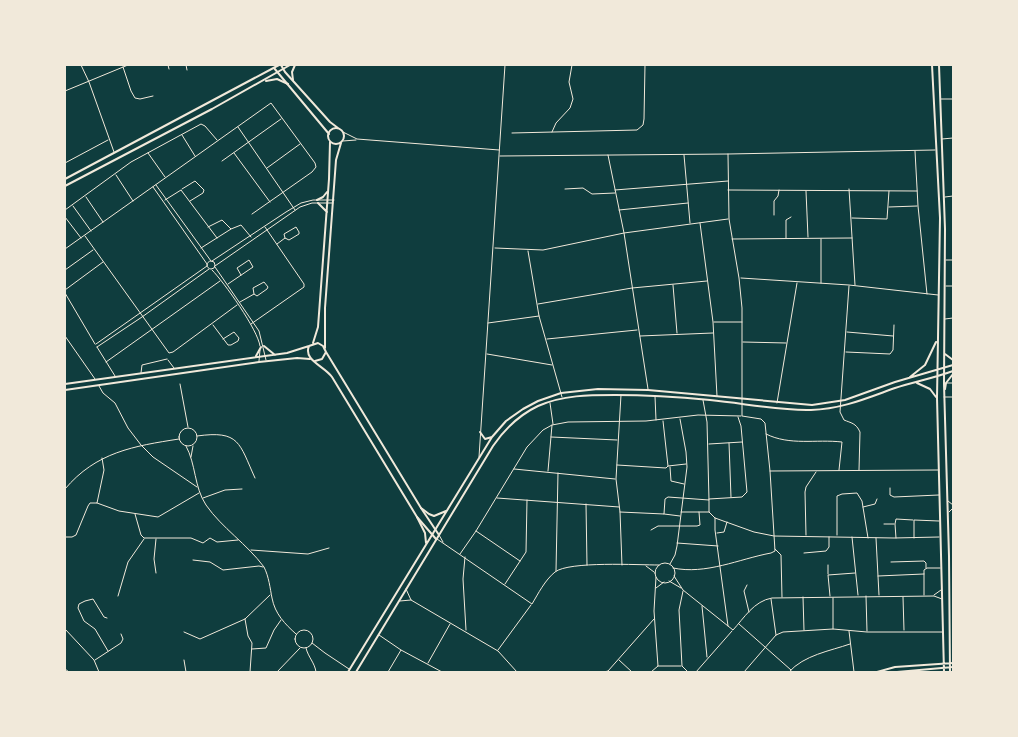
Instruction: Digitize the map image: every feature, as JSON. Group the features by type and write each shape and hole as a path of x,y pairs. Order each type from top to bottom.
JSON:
{"main road":[{"path":"65,179 280,65 324,116 343,132 345,137 336,160 325,308 326,352 439,535"},
{"path":"65,186 264,81 290,65"},
{"path":"293,80 292,72 295,65"},
{"path":"932,65 940,218 937,398 944,672"},
{"path":"939,65 945,197 944,397 950,672"},
{"path":"274,68 329,134 330,142 329,190 318,327 312,344 307,351 310,359"},
{"path":"264,81 277,79 288,84"},
{"path":"329,134 332,129 338,128"},
{"path":"330,142 334,144 342,142"},
{"path":"327,212 318,202 329,190"},
{"path":"907,379 925,365 937,340"},
{"path":"312,344 321,344 325,348"},
{"path":"65,384 260,357 310,346"},
{"path":"255,357 262,347 275,354"},
{"path":"315,361 322,359 326,352"},
{"path":"944,352 953,360"},
{"path":"65,390 266,361 296,358 315,361 332,377 418,517 436,539"},
{"path":"349,671 492,437 506,421 523,408 538,400 561,392 598,389 648,390 812,405 840,401 953,365"},
{"path":"178,368 179,374"},
{"path":"356,672 500,436 520,417 537,406 562,398 584,395 622,395 655,396 804,410 841,407 937,376 953,373"},
{"path":"944,391 946,383 953,373"},
{"path":"914,383 927,386 937,398"},
{"path":"480,432 484,438 492,437"},
{"path":"421,508 434,516 448,509"},
{"path":"418,517 425,533 425,547"},
{"path":"949,646 953,657"},
{"path":"877,672 895,667 951,663"},
{"path":"897,672 951,667"}],"street":[{"path":"80,65 89,82 114,152"},
{"path":"65,91 128,65"},
{"path":"168,65 169,69"},
{"path":"186,65 187,70"},
{"path":"479,457 505,65"},
{"path":"552,132 556,123 570,108 574,99 569,82 572,65"},
{"path":"512,133 634,131 640,128 644,119 645,65"},
{"path":"123,67 135,98 140,99 153,96"},
{"path":"940,99 953,99"},
{"path":"65,249 271,103 315,163 316,168 270,203 252,214"},
{"path":"222,161 281,118"},
{"path":"65,210 148,153 181,134 203,124 218,140"},
{"path":"238,126 295,210"},
{"path":"343,132 357,140"},
{"path":"181,134 195,156"},
{"path":"942,138 953,138"},
{"path":"65,163 109,140"},
{"path":"342,142 357,140 500,150"},
{"path":"267,168 300,144"},
{"path":"914,150 927,294"},
{"path":"500,156 936,150"},
{"path":"233,152 270,203"},
{"path":"148,153 165,177"},
{"path":"684,154 690,223"},
{"path":"728,154 729,219 739,278 743,322 742,416"},
{"path":"608,155 624,233 648,390"},
{"path":"116,174 134,201"},
{"path":"164,201 195,181 204,190 203,193 190,201"},
{"path":"615,190 728,181"},
{"path":"156,184 200,249 207,265 251,324 262,347 266,361"},
{"path":"152,186 200,249 212,261 254,322 259,331 262,347 259,362"},
{"path":"565,189 583,188 592,194 615,193"},
{"path":"181,190 217,238"},
{"path":"728,190 917,191"},
{"path":"774,215 774,201 778,196 778,190"},
{"path":"806,190 808,238"},
{"path":"849,190 856,286"},
{"path":"851,218 886,219 888,217 889,190"},
{"path":"85,196 104,222"},
{"path":"945,197 953,196"},
{"path":"96,344 212,261 293,207 307,201 333,202"},
{"path":"97,347 295,210 307,204 318,202"},
{"path":"618,210 688,203"},
{"path":"72,205 91,231"},
{"path":"889,207 918,206"},
{"path":"786,238 786,220 790,216"},
{"path":"65,217 81,238"},
{"path":"493,248 543,250 624,233 729,219"},
{"path":"208,227 222,220 230,229"},
{"path":"700,222 713,322 718,397"},
{"path":"200,249 230,229 241,225 250,237"},
{"path":"277,244 285,238 284,234 294,226 299,232 289,240 285,238"},
{"path":"251,324 304,287 304,284 265,227"},
{"path":"84,235 169,353"},
{"path":"821,238 822,284"},
{"path":"732,239 852,238"},
{"path":"65,270 94,249"},
{"path":"528,250 539,316 562,398"},
{"path":"227,285 253,267 249,260 237,268 241,275"},
{"path":"946,260 953,260"},
{"path":"65,290 103,262"},
{"path":"739,278 849,285 939,295"},
{"path":"106,362 220,281"},
{"path":"538,304 632,288 708,281"},
{"path":"240,302 254,294 257,296 267,289 268,286 264,282 253,288 254,294"},
{"path":"777,403 797,282"},
{"path":"673,284 677,334"},
{"path":"849,285 840,401 841,417 857,426 860,432 859,470"},
{"path":"946,286 953,286"},
{"path":"65,293 116,377"},
{"path":"169,353 174,352 237,305"},
{"path":"488,323 539,316"},
{"path":"945,319 953,318"},
{"path":"713,322 743,322"},
{"path":"212,324 223,339 229,345 239,338 234,332 223,339"},
{"path":"845,352 888,354 892,351 894,326"},
{"path":"546,340 639,330"},
{"path":"846,332 893,336"},
{"path":"640,336 714,333"},
{"path":"65,336 95,380"},
{"path":"742,342 787,343"},
{"path":"167,359 169,353"},
{"path":"486,354 553,365"},
{"path":"167,359 174,368"},
{"path":"141,373 142,365 167,359"},
{"path":"946,383 953,383"},
{"path":"180,384 188,428"},
{"path":"98,386 115,403 128,428 141,445 153,457 198,488"},
{"path":"622,395 616,465 622,565"},
{"path":"655,396 656,421"},
{"path":"944,397 953,397"},
{"path":"703,400 708,444 710,512 715,518 754,532 774,536 940,537"},
{"path":"548,472 553,425 550,402"},
{"path":"460,554 532,441 543,430 553,425 568,422 656,421 706,416 742,416 763,420 765,423 775,549 782,555 782,598"},
{"path":"664,514 666,498 683,497 709,500 742,497 747,492 741,426 738,416"},
{"path":"670,564 675,555 686,485 687,464 680,418"},
{"path":"663,420 671,481 686,485"},
{"path":"188,428 194,430 197,436 191,457"},
{"path":"188,428 180,433 179,439 186,446 191,457 202,498 214,515 250,550 264,567 268,576 274,606 281,620 296,634"},
{"path":"197,436 221,434 233,438 255,478"},
{"path":"766,434 790,442 832,441 842,443 838,471"},
{"path":"551,437 618,440"},
{"path":"65,489 84,470 102,458 141,445 179,439"},
{"path":"708,444 742,442"},
{"path":"729,443 731,498"},
{"path":"186,446 194,444"},
{"path":"97,503 104,470 102,458"},
{"path":"616,465 666,468 687,464"},
{"path":"514,469 616,479"},
{"path":"770,471 939,470"},
{"path":"806,536 805,492 816,471"},
{"path":"498,651 556,571 558,473"},
{"path":"890,488 890,495 894,497 939,496"},
{"path":"202,498 225,490 242,489"},
{"path":"65,537 76,535 90,503 154,517 161,516 200,492"},
{"path":"837,536 837,496 857,493 860,496 863,507 868,538"},
{"path":"496,498 619,507"},
{"path":"863,507 875,504 876,499"},
{"path":"504,585 526,552 527,500"},
{"path":"947,500 953,507 947,515"},
{"path":"586,504 587,566"},
{"path":"620,512 680,516"},
{"path":"681,512 710,512"},
{"path":"651,530 658,526 699,526 699,512"},
{"path":"135,514 141,535 144,538"},
{"path":"715,518 728,627"},
{"path":"896,538 894,524 898,519 940,521"},
{"path":"914,520 914,538"},
{"path":"716,533 724,532 727,522"},
{"path":"884,524 894,524"},
{"path":"476,531 520,562"},
{"path":"439,535 444,542"},
{"path":"804,553 826,551 829,548 830,536"},
{"path":"852,537 858,596"},
{"path":"144,538 191,538 203,543 210,538 216,542 240,540"},
{"path":"118,596 128,562 144,538"},
{"path":"156,538 154,559 156,573"},
{"path":"876,538 879,596"},
{"path":"436,539 444,542 532,604"},
{"path":"677,543 718,546"},
{"path":"250,550 308,554 328,548"},
{"path":"673,568 682,570 720,566 771,553 775,549"},
{"path":"948,556 953,556"},
{"path":"465,557 463,579 466,631"},
{"path":"193,560 210,562 223,570 264,567"},
{"path":"891,562 926,563 924,596"},
{"path":"556,571 565,568 587,566 670,564 682,589 678,610 682,666 688,672"},
{"path":"645,565 656,574"},
{"path":"658,666 654,619 656,574 659,565"},
{"path":"828,565 832,596 833,629"},
{"path":"926,568 941,568"},
{"path":"669,582 674,574 682,570"},
{"path":"828,575 856,573"},
{"path":"878,576 924,574"},
{"path":"656,577 682,589 733,630"},
{"path":"655,589 664,582"},
{"path":"747,585 744,591 749,612"},
{"path":"406,589 411,600 498,651 517,672"},
{"path":"934,596 941,590"},
{"path":"184,632 200,639 245,619 271,594"},
{"path":"866,596 866,632"},
{"path":"904,596 904,631"},
{"path":"696,672 749,612 761,602 771,598 934,596 942,600"},
{"path":"803,597 804,631"},
{"path":"771,598 776,635"},
{"path":"107,618 104,617 92,599 85,600 79,604 78,608 84,621 95,629 108,651"},
{"path":"399,601 411,600"},
{"path":"702,606 708,659"},
{"path":"245,619 248,635 252,642 250,672"},
{"path":"604,672 608,671 654,619"},
{"path":"251,649 266,648 273,631 281,620"},
{"path":"428,664 450,624"},
{"path":"738,624 790,671 804,660 850,644"},
{"path":"65,629 94,660 99,672"},
{"path":"744,672 776,635 783,632 833,629 866,632 943,632"},
{"path":"300,630 309,631 313,636 312,643 306,648 301,647 295,642 296,634 300,630"},
{"path":"849,631 854,672"},
{"path":"94,660 122,641 121,634"},
{"path":"378,635 442,672"},
{"path":"312,643 349,671"},
{"path":"277,672 301,647"},
{"path":"306,648 316,672"},
{"path":"388,672 401,650"},
{"path":"619,659 632,672"},
{"path":"184,660 186,672"},
{"path":"651,672 658,666 682,666"},
{"path":"65,670 69,672"}]}
